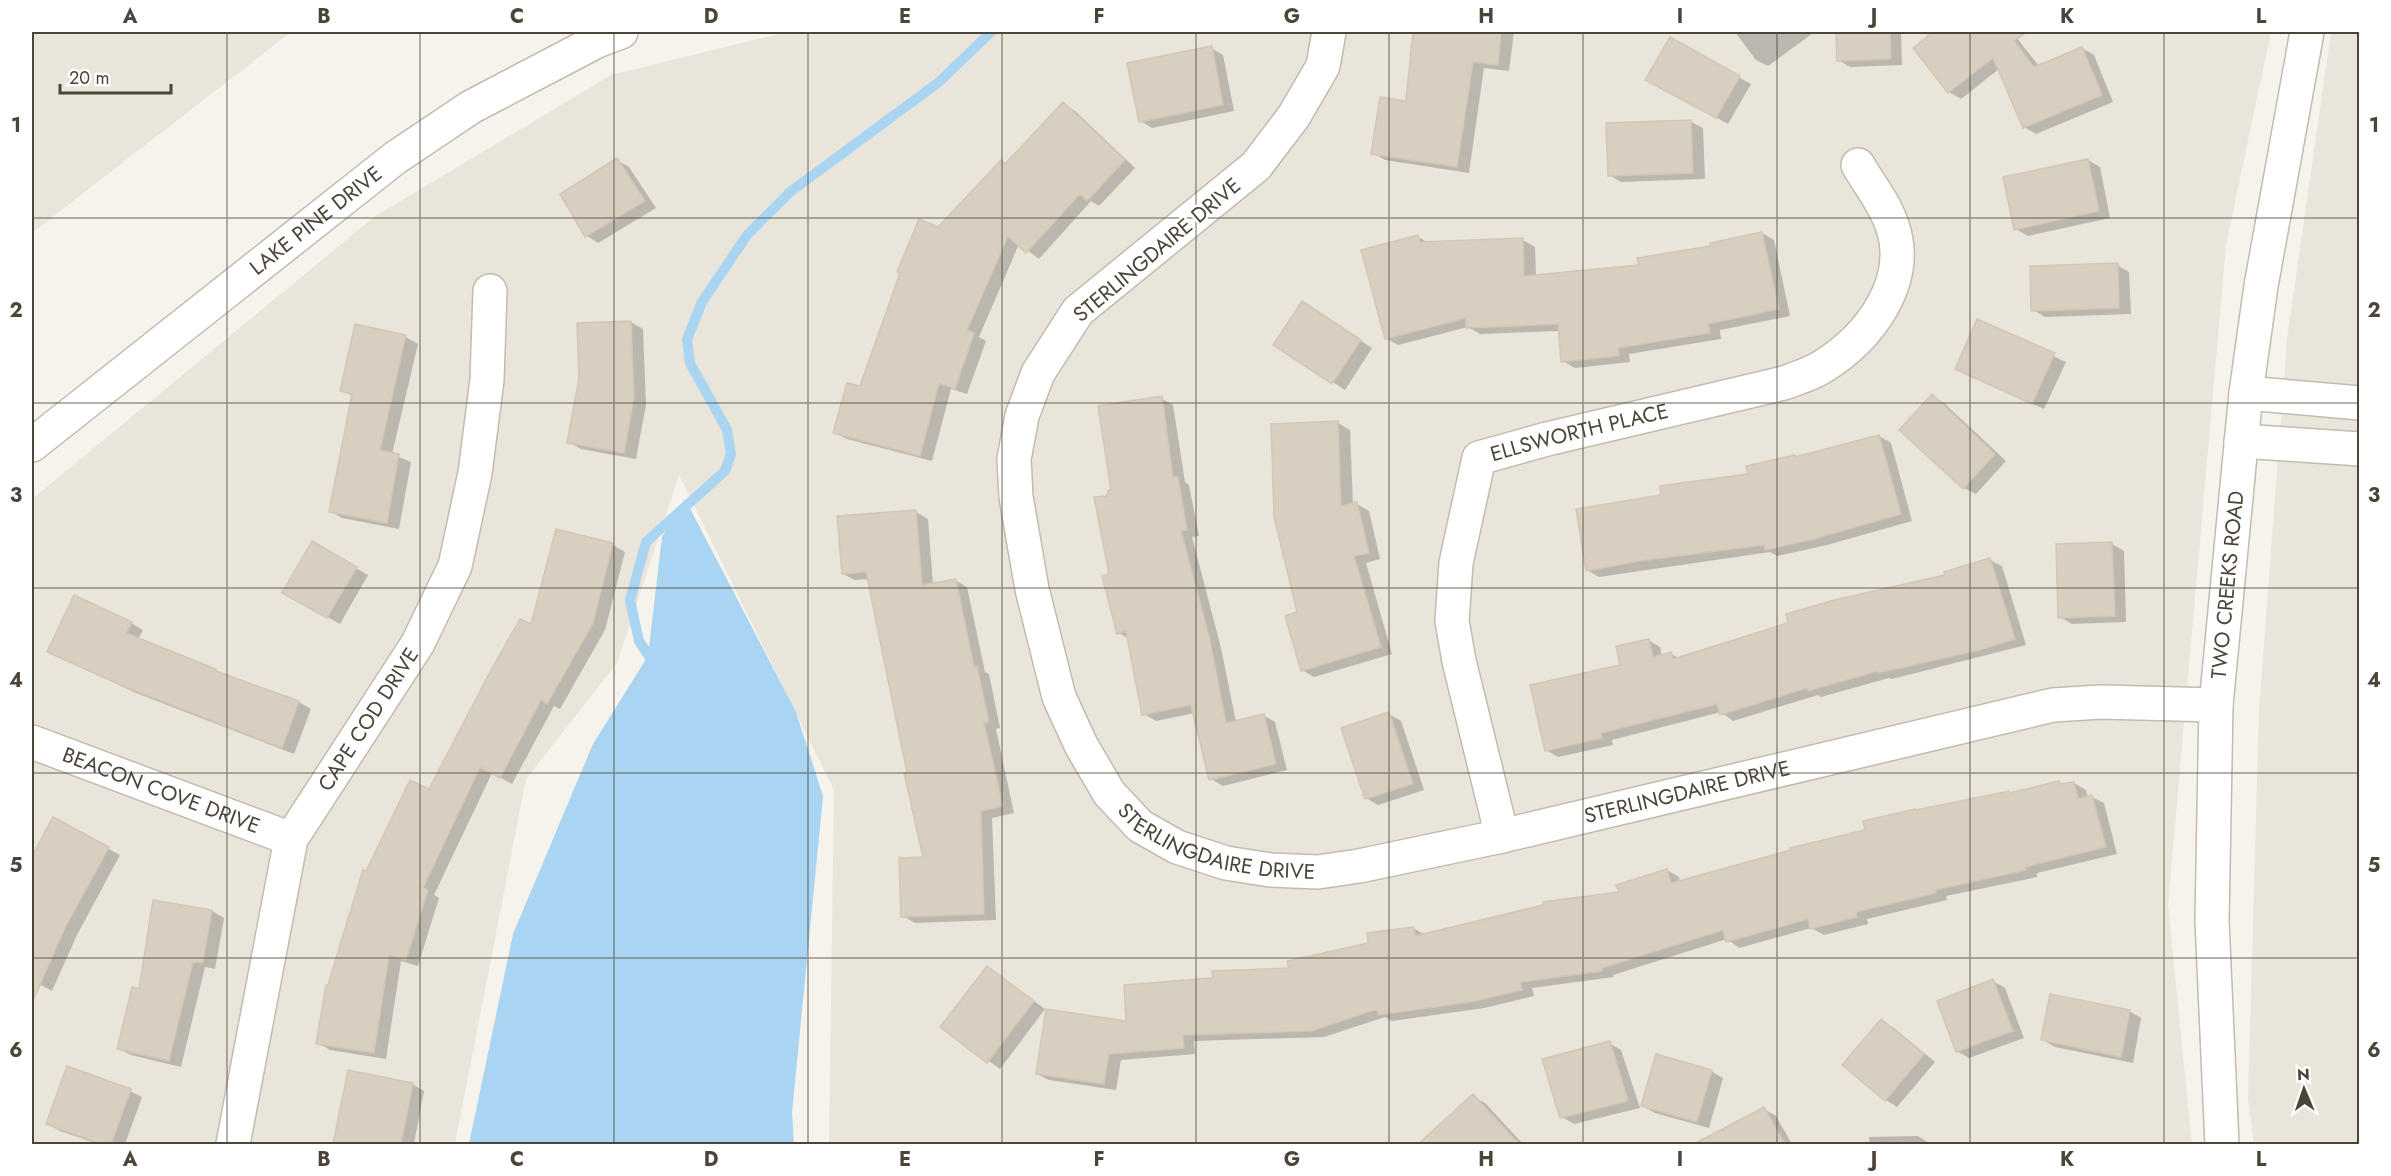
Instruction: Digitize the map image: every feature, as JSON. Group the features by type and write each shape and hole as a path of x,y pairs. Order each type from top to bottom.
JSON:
{"street":[{"name":"LAKE PINE DRIVE","path":"32,445 395,158 471,107 597,41 621,32"},
{"name":"STERLINGDAIRE DRIVE","path":"1329,32 1323,66 1294,117 1256,166 1078,311 1038,373 1022,416 1014,459 1016,497 1032,589 1059,697 1081,745 1109,793 1140,826 1177,847 1226,863 1270,870 1318,872 1359,866 1502,836 2053,705 2101,702 2216,705"},
{"name":"TWO CREEKS ROAD","path":"2222,1144 2212,921 2216,705 2246,393 2261,285 2307,32"},
{"name":"ELLSWORTH PLACE","path":"1502,836 1452,621 1456,563 1479,458 1784,383 1821,368 1852,345 1876,316 1894,285 1898,247 1892,223 1858,165"},
{"name":"CAPE COD DRIVE","path":"233,1144 291,839 418,643 455,566 475,473 487,380 490,291"},
{"path":"2246,393 2360,403"},
{"path":"2241,441 2360,449"},
{"name":"BEACON COVE DRIVE","path":"32,742 291,839"}],"shaded area":[{"path":"32,32 291,32 32,233"},
{"path":"787,32 2271,32 2226,245 2168,905 2192,1144 829,1144 834,790 679,475 617,663 526,779 455,1144 32,1144 32,499 374,217 611,75"},
{"path":"2331,32 2359,32 2359,1144 2254,1144 2248,1099 2259,710 2287,339"}],"water":[{"path":"685,499 796,712 823,796 792,1113 794,1144 469,1144 513,934 593,744 648,656 662,537"}],"building":[{"path":"1413,32 1501,32 1498,65 1473,62 1457,167 1371,154 1380,97 1406,101"},
{"path":"1836,32 1890,32 1891,59 1837,61"},
{"path":"1933,32 2027,32 2014,41 2034,67 2082,47 2102,95 2023,128 1993,58 1948,93 1913,48"},
{"path":"1670,37 1740,76 1716,118 1645,80"},
{"path":"1212,46 1223,105 1139,122 1127,63"},
{"path":"1063,102 1125,160 1087,201 1080,194 1026,253 1008,236 967,330 974,333 955,389 939,383 920,456 833,433 847,383 860,386 900,273 897,272 919,219 938,227 1001,160 1005,164"},
{"path":"1691,120 1693,173 1608,176 1606,123"},
{"path":"617,158 645,201 585,237 560,194"},
{"path":"2088,159 2099,211 2014,230 2003,177"},
{"path":"1762,232 1779,309 1708,324 1710,333 1618,348 1619,356 1561,362 1558,324 1466,328 1466,318 1385,339 1361,250 1418,235 1420,242 1523,238 1524,276 1639,265 1637,258 1710,246 1710,243"},
{"path":"2118,263 2119,308 2031,311 2030,266"},
{"path":"1302,301 1361,340 1332,384 1273,345"},
{"path":"1977,319 2055,353 2032,404 1955,369"},
{"path":"631,321 634,398 624,453 567,443 579,378 577,323"},
{"path":"355,324 406,335 380,450 399,454 387,523 329,512 352,394 340,391"},
{"path":"1932,394 1995,454 1963,489 1899,430"},
{"path":"1162,396 1173,477 1178,477 1187,530 1181,531 1210,640 1226,723 1264,714 1276,764 1209,780 1191,705 1142,715 1126,631 1117,634 1102,576 1109,574 1094,497 1107,496 1108,490 1111,490 1098,406"},
{"path":"1338,421 1341,506 1357,502 1369,553 1354,556 1381,647 1301,671 1285,616 1297,612 1274,517 1271,424"},
{"path":"1879,435 1901,514 1814,539 1765,550 1764,545 1639,561 1586,571 1576,509 1661,495 1660,486 1748,474 1746,466 1795,455 1795,457"},
{"path":"916,510 922,585 956,579 974,667 977,666 989,722 984,723 1003,806 981,811 984,914 901,917 899,858 923,857 904,773 907,773 866,572 842,574 837,516"},
{"path":"556,529 613,543 593,623 547,704 541,700 500,778 480,767 423,888 428,890 406,960 389,955 374,1053 316,1044 326,985 328,985 363,870 366,871 410,780 429,789 520,619 531,624"},
{"path":"312,541 357,567 327,618 282,593"},
{"path":"2112,542 2115,616 2058,618 2056,544"},
{"path":"1990,558 2015,639 1980,650 1878,673 1878,671 1808,691 1807,688 1720,715 1717,704 1601,733 1602,738 1545,751 1530,685 1620,665 1616,646 1649,639 1653,657 1671,652 1673,659 1788,623 1786,614 1834,600 1945,575 1944,572"},
{"path":"74,595 132,622 126,633 216,669 216,671 299,701 282,748 123,686 47,652"},
{"path":"1389,712 1413,784 1365,799 1341,728"},
{"path":"2059,781 2060,784 2074,782 2078,799 2092,795 2106,847 2025,867 2026,870 1935,890 1936,893 1856,912 1857,917 1810,929 1808,919 1726,942 1723,930 1602,968 1602,971 1520,982 1522,990 1471,1002 1378,1015 1377,1009 1312,1031 1183,1035 1184,1048 1109,1054 1104,1084 1036,1074 1046,1009 1126,1021 1124,985 1213,978 1212,971 1289,968 1287,961 1368,943 1367,933 1414,927 1415,936 1543,905 1543,902 1619,892 1616,885 1667,869 1671,883 1791,850 1790,848 1865,830 1863,821 2009,791 2010,793"},
{"path":"53,817 109,847 65,928 32,1003 32,856"},
{"path":"153,900 212,910 203,963 193,962 169,1061 117,1049 132,987 139,989"},
{"path":"987,966 1034,1001 987,1063 940,1027"},
{"path":"1993,979 2013,1031 1956,1052 1937,1001"},
{"path":"2050,994 2130,1010 2121,1057 2041,1040"},
{"path":"1881,1019 1924,1054 1885,1101 1842,1065"},
{"path":"1610,1041 1628,1101 1560,1118 1542,1059"},
{"path":"1656,1054 1712,1070 1697,1122 1641,1106"},
{"path":"67,1066 131,1089 111,1144 101,1144 46,1124"},
{"path":"348,1070 413,1083 401,1144 333,1144"},
{"path":"1473,1094 1519,1144 1418,1144"},
{"path":"1764,1107 1785,1144 1694,1144"}],"waterway":[{"path":"656,667 639,641 630,600 646,542 725,471 731,454 727,430 690,363 687,339 702,302 747,235 790,192 939,82 991,32"}]}
